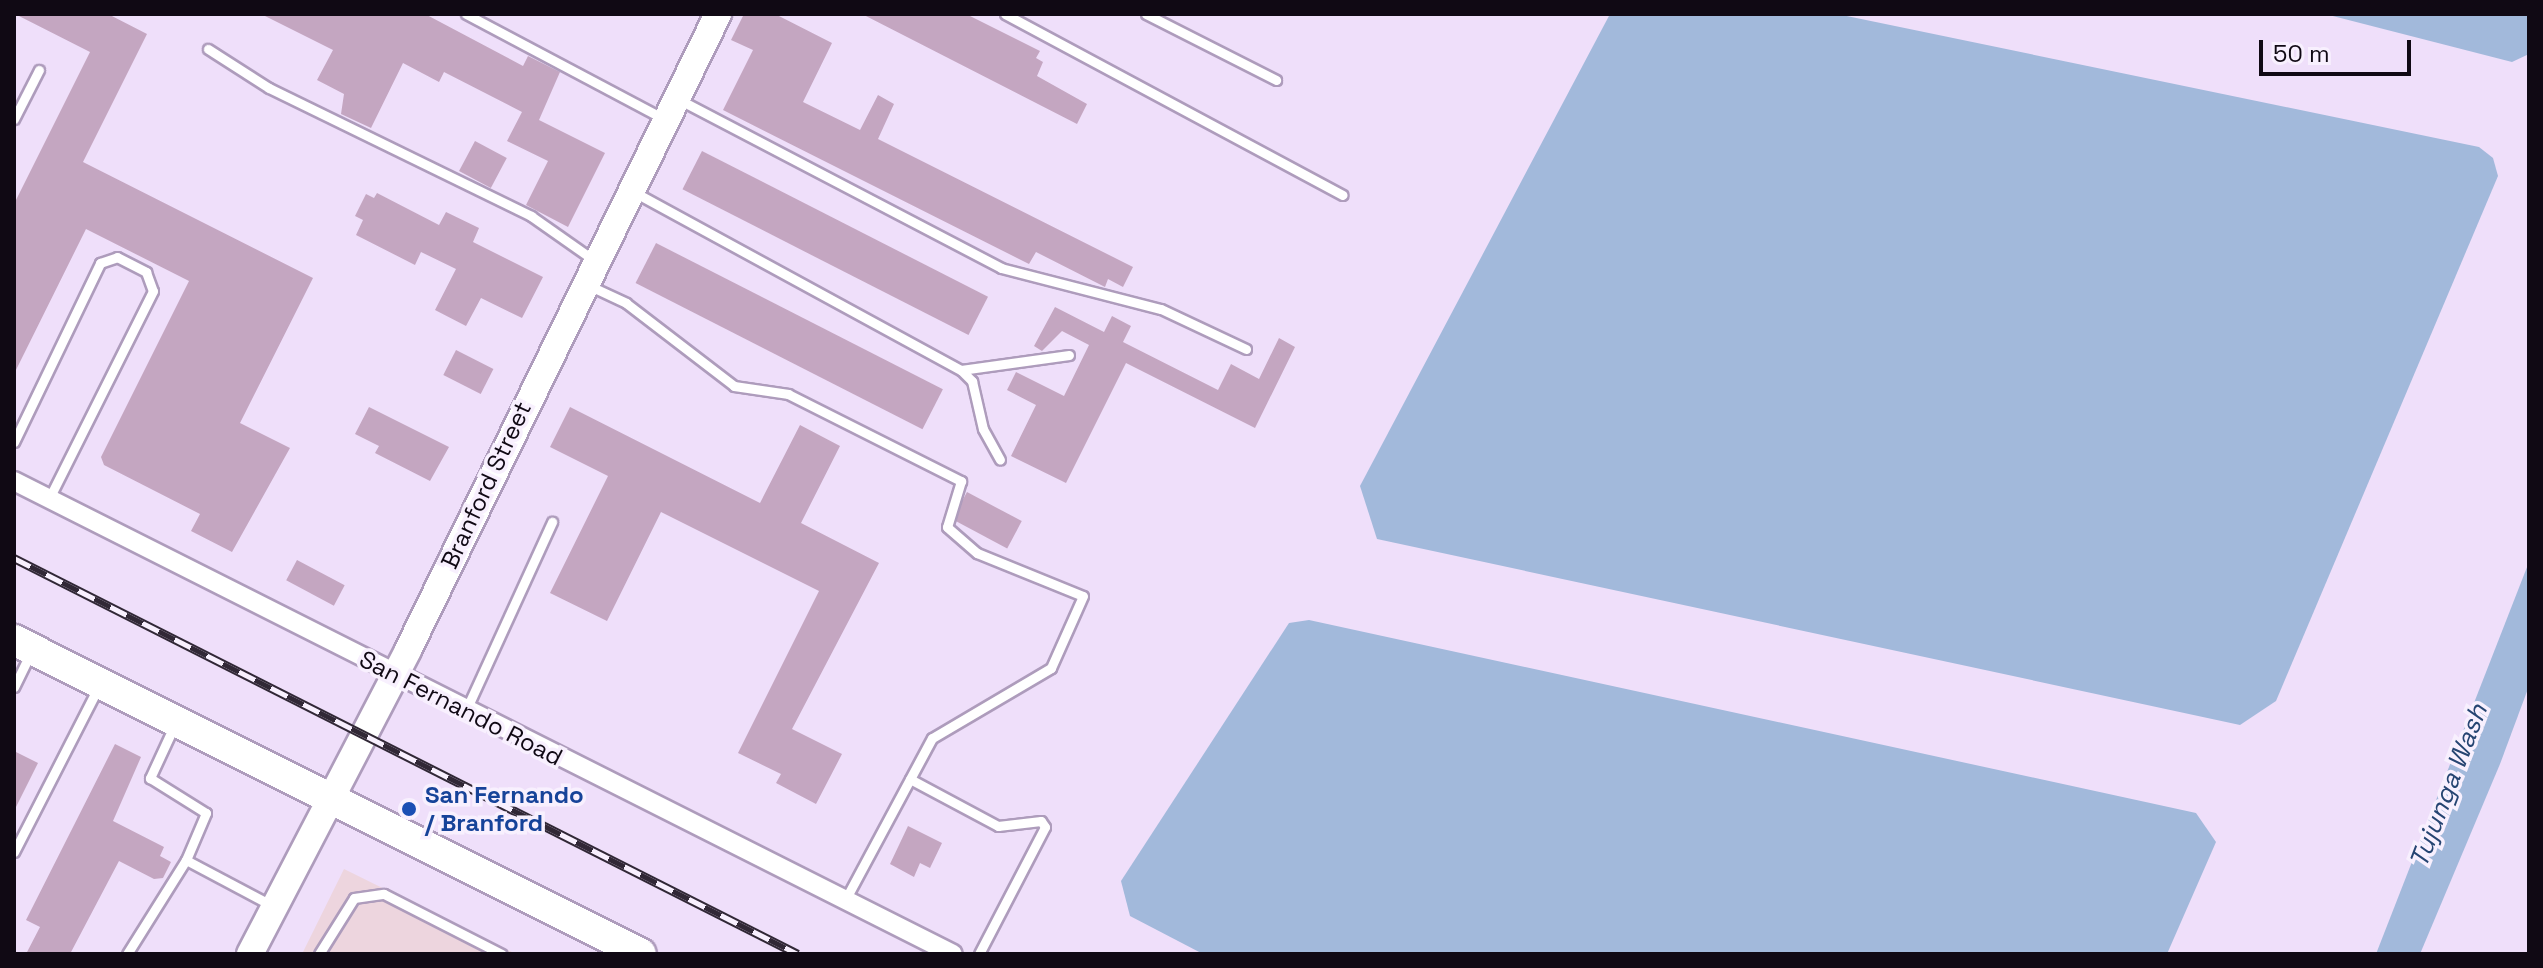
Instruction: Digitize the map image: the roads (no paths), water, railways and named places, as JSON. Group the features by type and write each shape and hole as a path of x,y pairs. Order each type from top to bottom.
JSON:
{"main road":[{"name":"Branford Street","path":"250,954 394,674 589,271 634,192 718,14"},
{"path":"23,644 641,954"}],"street":[{"name":"San Fernando Road","path":"14,481 953,954"}],"lane":[{"path":"466,14 1001,268 1161,309 1246,349"},
{"path":"1005,14 1342,195"},
{"path":"1146,14 1276,80"},
{"path":"208,49 269,88 531,216 626,303 734,386 788,394 961,481 947,527 977,553 1083,596 1051,668 932,738 845,900"},
{"path":"14,119 39,70"},
{"path":"634,192 961,370 972,381 983,429 1000,460"},
{"path":"14,442 100,263 117,257 146,272 153,291 49,499"},
{"path":"961,370 1069,355"},
{"path":"466,710 552,522"},
{"path":"14,687 23,644"},
{"path":"14,852 101,683"},
{"path":"127,954 186,860 206,813 150,778 176,721"},
{"path":"910,779 998,826 1041,821 1045,827 979,954"},
{"path":"186,860 273,906"},
{"path":"319,954 354,898 384,894 502,954"}],"water":[{"path":"1610,14 1837,14 2479,147 2493,158 2498,176 2276,701 2240,725 1377,539 1360,486"},
{"path":"2325,14 2529,14 2529,54 2512,62"},
{"name":"Tujunga Wash","path":"2529,562 2529,686 2500,764 2420,954 2376,954"},
{"path":"1309,620 2196,813 2216,842 2167,954 1203,954 1130,916 1121,881 1289,623"}],"railway":[{"path":"14,558 798,954"}],"place":[{"name":"San Fernando / Branford","path":"409,809"}]}
